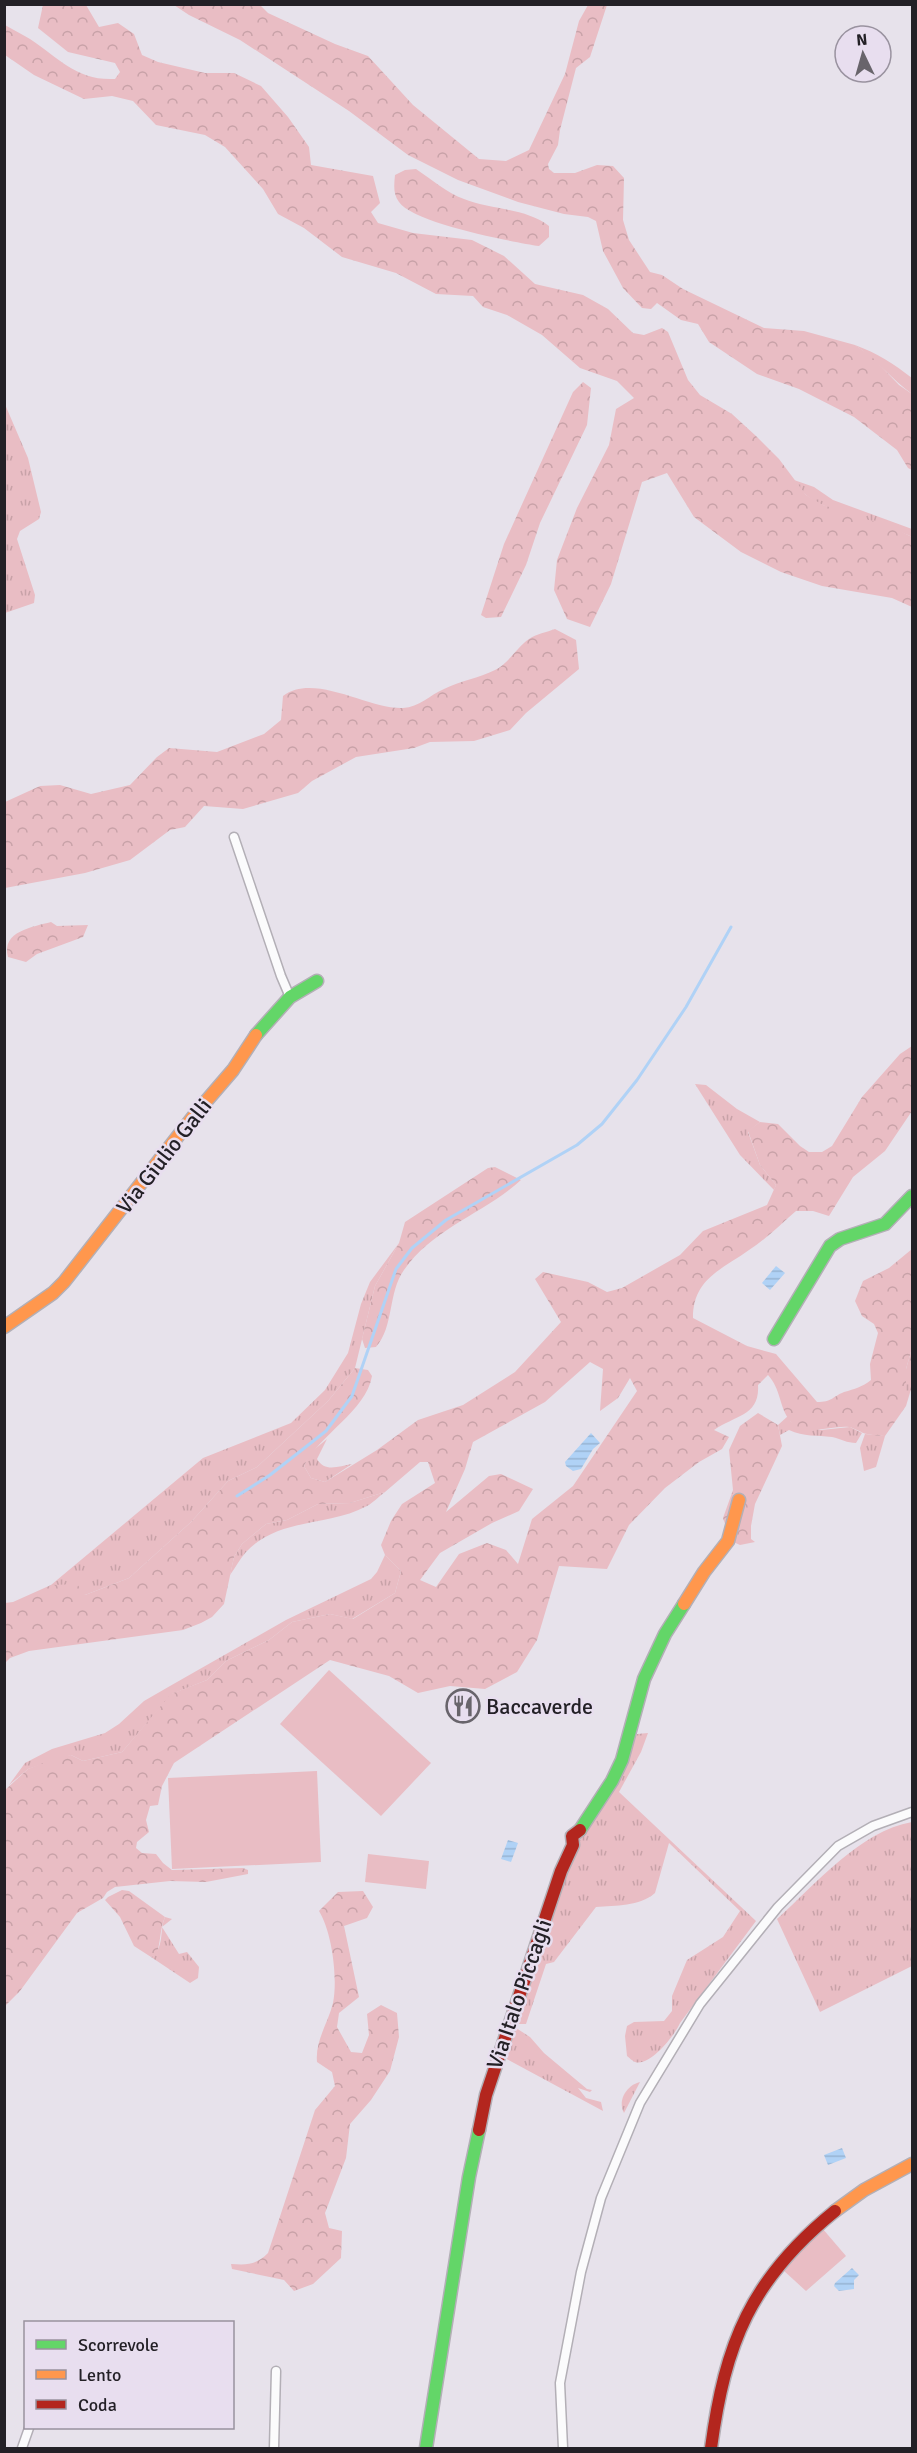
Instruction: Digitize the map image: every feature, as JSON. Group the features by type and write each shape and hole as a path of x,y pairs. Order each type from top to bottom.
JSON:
{"street":[{"path":"234,837 290,997"},
{"name":"Via Giulio Galli","path":"4,1327 53,1293 64,1282 189,1122 233,1070 261,1027 290,997 317,981"},
{"path":"774,1339 830,1246 840,1239 885,1224 912,1196"},
{"name":"Via Italo Piccagli","path":"426,2448 471,2167 493,2067 561,1871 573,1845 572,1836 581,1830 612,1781 622,1760 644,1679 665,1634 704,1572 728,1541 740,1500"},
{"path":"563,2448 560,2383 578,2286 601,2198 640,2103 700,2004 778,1907 825,1858 843,1843 873,1826 912,1812"},
{"path":"711,2448 718,2407 732,2351 746,2313 757,2294 782,2262 830,2214 856,2194 912,2164"},
{"path":"273,2448 276,2371"},
{"path":"22,2448 28,2429"}],"green space":[{"path":"43,5 86,5 99,27 118,23 134,34 142,55 158,62 205,73 234,73 261,86 288,117 309,147 311,165 373,176 380,203 371,212 378,223 413,233 472,240 504,256 535,284 583,295 608,309 633,333 644,335 662,328 668,332 688,380 700,395 732,414 756,436 779,459 806,495 823,505 896,529 912,537 912,607 892,598 822,586 781,572 741,552 694,517 667,473 642,482 611,584 590,627 567,619 554,590 557,560 577,508 609,445 616,409 634,398 617,381 580,368 542,335 507,315 483,307 473,296 436,294 396,273 342,257 304,228 278,214 263,189 225,147 205,135 156,125 133,101 112,96 84,99 34,75 5,55 5,25 79,72 102,79 115,79 120,72 115,63 68,52 38,28"},
{"path":"174,5 260,5 268,13 335,44 368,56 413,105 479,159 506,161 529,150 565,74 579,21 588,5 607,5 590,57 576,68 558,145 548,164 549,169 554,173 575,173 597,165 613,166 624,178 623,220 629,240 650,272 662,275 683,289 764,328 804,331 855,345 872,357 899,385 912,394 912,470 908,468 897,450 854,417 799,389 757,374 709,342 698,324 681,320 657,303 651,309 642,308 623,288 603,251 596,221 588,217 564,214 518,202 458,180 408,155 349,111 240,40 189,15"},
{"path":"416,169 445,190 475,203 519,212 540,220 549,226 549,237 539,246 442,224 408,210 396,196 395,175 405,170"},
{"path":"855,345 885,359 912,378 912,394 870,357"},
{"path":"583,382 591,388 587,425 540,523 526,565 501,617 486,618 481,615 504,544 573,392"},
{"path":"4,402 28,458 41,512 39,519 20,531 17,539 35,595 34,603 5,613"},
{"path":"794,480 814,487 833,500 912,529 912,537 827,507 806,495"},
{"path":"555,629 576,640 579,669 526,713 510,730 474,741 430,742 414,748 356,757 312,781 298,793 243,809 204,806 185,827 170,830 130,860 85,873 5,888 5,802 40,786 60,785 91,794 130,785 169,748 217,752 264,734 281,720 283,696 296,690 310,688 326,690 390,707 403,708 414,705 450,686 495,670 529,639"},
{"path":"51,922 57,926 88,925 83,937 37,954 26,962 8,957 9,941 14,936 28,928"},
{"path":"912,1046 912,1111 885,1151 853,1177 829,1216 813,1211 796,1211 761,1241 710,1277 698,1294 693,1318 747,1346 776,1354 817,1402 826,1401 871,1380 870,1364 878,1333 874,1324 862,1316 855,1301 863,1281 889,1268 912,1249 912,1348 906,1369 906,1406 885,1436 865,1433 849,1427 810,1430 796,1426 786,1416 775,1386 768,1375 758,1385 758,1395 750,1409 714,1430 729,1437 722,1449 699,1462 665,1488 629,1525 607,1569 559,1566 537,1640 517,1672 485,1689 450,1686 418,1693 389,1676 330,1660 174,1763 162,1786 158,1805 150,1806 146,1820 149,1832 137,1842 136,1848 142,1853 156,1854 172,1870 243,1868 248,1870 248,1874 206,1882 170,1881 115,1887 103,1898 77,1913 20,1991 5,2006 5,1790 28,1769 61,1756 71,1755 83,1761 122,1752 171,1694 207,1680 226,1661 269,1640 292,1622 330,1614 353,1619 395,1593 401,1571 385,1555 381,1545 391,1521 402,1504 435,1483 428,1462 420,1462 385,1492 350,1503 318,1504 287,1520 266,1524 242,1544 234,1557 224,1604 212,1617 183,1630 29,1651 10,1658 5,1663 5,1603 13,1602 51,1585 77,1584 85,1595 129,1578 191,1522 228,1481 257,1467 328,1401 355,1368 368,1370 372,1376 368,1389 352,1412 311,1455 304,1466 311,1478 325,1482 377,1450 418,1420 463,1405 515,1372 561,1322 535,1279 543,1272 588,1282 607,1292 622,1288 680,1255 703,1231 767,1205 776,1185 760,1165 748,1131 760,1122 778,1124 809,1152 822,1152 832,1146 862,1097 900,1054","holes":["590,1362 603,1369 600,1411 618,1398 630,1378 637,1391 573,1486 532,1519 518,1564 506,1550 487,1543 459,1554 436,1587 420,1580 440,1553 492,1523 519,1511 533,1489 501,1474 489,1476 446,1512 465,1469 473,1442 545,1402"]},
{"path":"695,1084 706,1085 737,1109 760,1122 748,1132 760,1165 776,1185 774,1190 740,1155"},
{"path":"495,1167 521,1180 507,1192 444,1232 416,1255 404,1270 395,1288 389,1320 382,1339 376,1347 365,1348 362,1339 375,1286 399,1243 405,1222 488,1168"},
{"path":"399,1243 375,1286 355,1368 328,1401 257,1467 228,1481 191,1522 129,1578 85,1595 51,1585 203,1458 291,1423 325,1390 348,1353 361,1304 370,1282"},
{"path":"912,1348 912,1386 906,1406 906,1369"},
{"path":"758,1413 778,1425 782,1446 755,1504 751,1539 755,1542 740,1545 731,1541 723,1518 733,1490 729,1450 740,1426"},
{"path":"788,1416 791,1422 821,1430 850,1427 862,1433 856,1443 832,1437 800,1434 789,1430 780,1435 778,1425"},
{"path":"865,1434 885,1436 876,1467 864,1471 860,1448"},
{"path":"327,1439 317,1459 320,1463 333,1468 352,1464 325,1482 311,1478 304,1466 310,1453"},
{"path":"385,1492 369,1505 352,1513 273,1533 246,1552 230,1575 234,1557 242,1544 266,1524 287,1520 318,1504 350,1503"},
{"path":"385,1555 401,1571 395,1593 352,1619 330,1614 292,1622 269,1640 226,1661 207,1680 172,1694 122,1752 83,1761 71,1755 28,1769 9,1785 25,1763 52,1749 105,1733 119,1724 144,1701 286,1620 371,1579"},
{"path":"329,1670 431,1763 381,1816 280,1724"},
{"path":"648,1733 641,1752 619,1792 756,1921 668,2042 648,2060 634,2062 627,2056 625,2036 627,2026 634,2022 664,2021 672,2011 672,1996 687,1960 723,1937 740,1911 669,1843 655,1893 635,1903 596,1907 554,1962 546,1964 526,2024 514,2024 554,1904 583,1834 637,1734"},
{"path":"317,1771 321,1862 172,1869 168,1778"},
{"path":"912,1822 912,1966 820,2012 777,1919 823,1875 857,1847 893,1827"},
{"path":"368,1854 429,1861 426,1889 365,1882"},
{"path":"122,1890 129,1891 165,1917 157,1953 151,1957 134,1946 120,1917 105,1900"},
{"path":"363,1891 373,1907 367,1918 344,1926 359,1997 339,2013 337,2027 351,2052 362,2053 369,2035 367,2014 381,2005 397,2013 399,2037 390,2071 371,2100 350,2124 346,2158 325,2213 329,2228 342,2231 341,2258 313,2284 294,2291 284,2280 232,2269 231,2264 251,2263 260,2260 268,2253 315,2110 335,2086 332,2072 317,2062 320,2039 333,2003 335,1981 333,1955 324,1920 319,1911 338,1892"},
{"path":"165,1917 172,1919 162,1927"},
{"path":"162,1928 179,1954 187,1952 199,1967 198,1978 190,1983 151,1957 158,1949"},
{"path":"513,2026 530,2037 544,2053 587,2089 592,2090 590,2092 578,2088 586,2098 601,2102 603,2111 503,2057"},
{"path":"640,2082 624,2113 622,2103 624,2094 631,2086"},
{"path":"822,2228 846,2256 806,2291 783,2270"}],"water":[{"path":"776,1266 785,1273 770,1290 762,1283"},
{"path":"591,1433 600,1443 593,1449 581,1469 573,1471 566,1466 565,1462"},
{"path":"508,1840 518,1843 511,1862 501,1859"},
{"path":"842,2148 846,2158 828,2165 824,2155"},
{"path":"852,2268 859,2275 854,2280 854,2289 839,2291 834,2286 835,2283"}],"waterway":[{"path":"237,1496 270,1475 326,1431 352,1396 396,1269 412,1248 446,1220 577,1145 602,1124 637,1080 686,1007 731,927"}],"traffic: fast":[{"path":"256,1035 290,997 317,981"},
{"path":"774,1339 830,1246 840,1239 885,1224 912,1196"},
{"path":"580,1830 612,1781 622,1760 644,1679 665,1634 684,1604"},
{"path":"426,2448 469,2177 479,2130"}],"traffic: slow":[{"path":"4,1327 53,1293 64,1282 196,1113 233,1070 256,1035"},
{"path":"684,1604 704,1572 728,1541 739,1500"},
{"path":"835,2211 864,2190 912,2164"}],"traffic: jam":[{"path":"479,2130 486,2095 561,1871 573,1845 572,1836 580,1830"},
{"path":"711,2448 724,2376 747,2316 763,2288 782,2262 806,2236 835,2211"}],"place":[{"name":"Baccaverde","path":"463,1706"}]}
